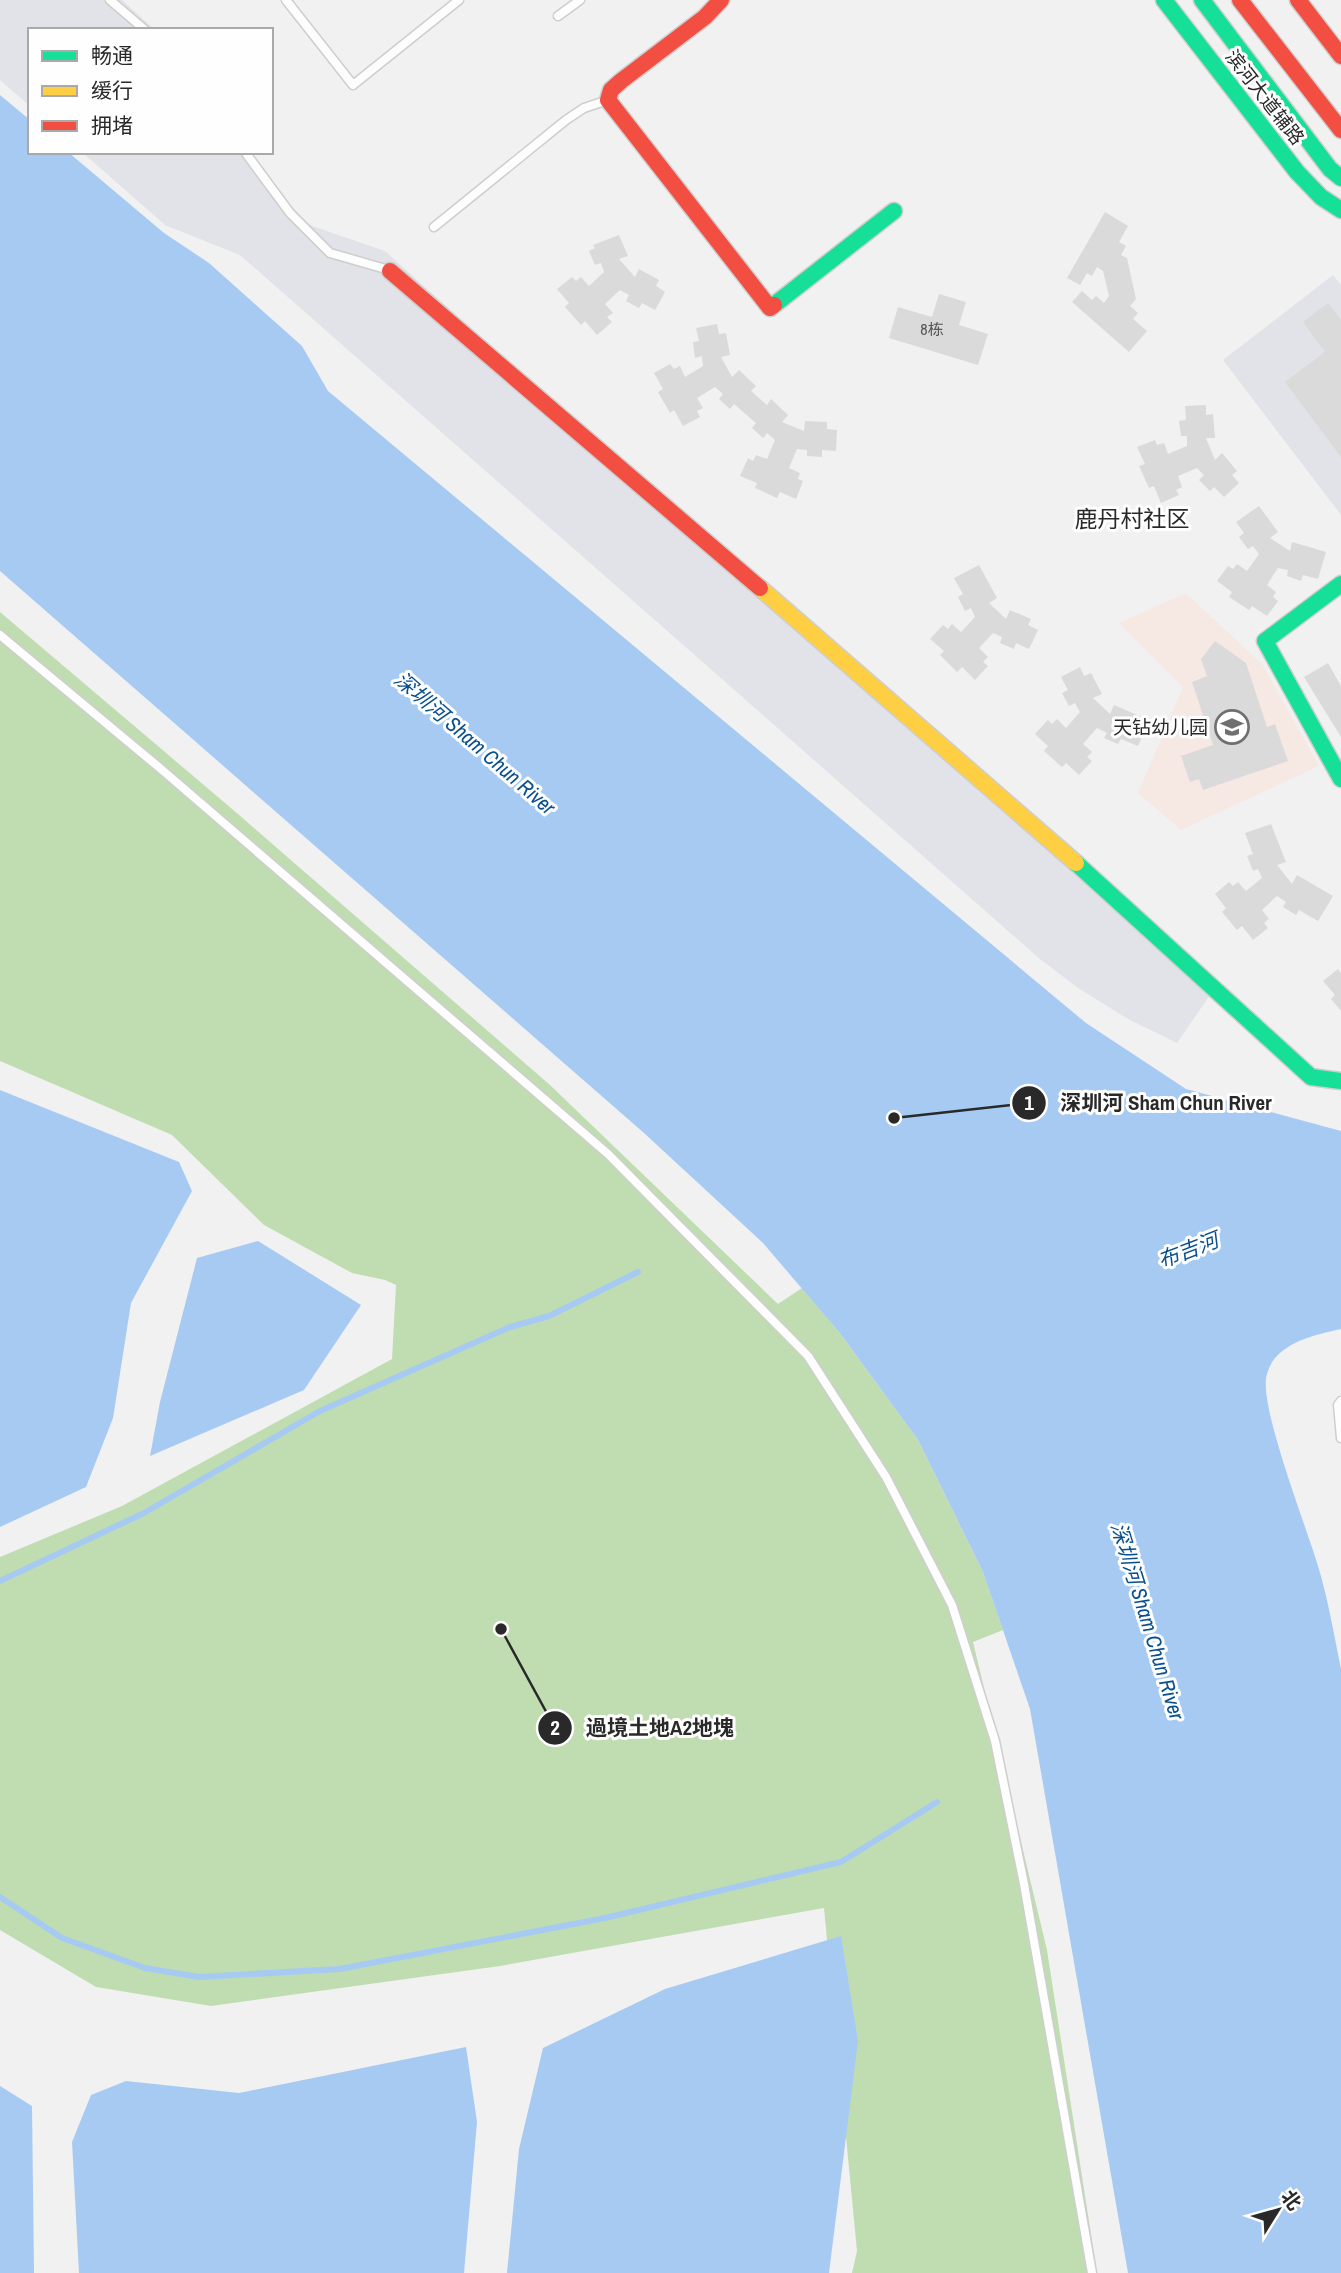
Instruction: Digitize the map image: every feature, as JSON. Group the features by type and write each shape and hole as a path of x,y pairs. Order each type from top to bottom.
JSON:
{"main road":[{"path":"721,0 705,17 621,81 611,90 608,100 770,308 894,211"},
{"name":"滨河大道辅路","path":"1164,0 1297,172 1321,197 1341,210"},
{"path":"1202,0 1330,169 1341,178"},
{"path":"1240,0 1339,125"},
{"path":"1298,0 1341,56"},
{"path":"390,271 1018,810 1311,1077 1341,1081"},
{"path":"1341,584 1265,641 1341,779"}],"lane":[{"path":"110,0 143,28"},
{"path":"286,0 352,85 459,0"},
{"path":"558,16 580,0"},
{"path":"434,227 566,120 584,108 608,100"},
{"path":"246,154 290,213 330,253 390,271"},
{"path":"0,635 172,778 608,1154 808,1356 886,1477 952,1605 995,1741 1024,1884 1093,2273"},
{"path":"1341,1401 1338,1405 1341,1438"}],"shaded area":[{"path":"0,0 122,0 153,28 28,28 28,104 0,80"},
{"path":"84,154 244,154 286,217 385,251 1210,995 1177,1043 1128,1019 1078,988 1040,959 240,255 165,225"},
{"path":"1333,275 1341,285 1341,515 1223,360"},
{"name":"天钻幼儿园","path":"1186,593 1263,665 1319,766 1181,830 1138,793 1183,687 1119,623"}],"green space":[{"path":"0,612 550,1085 778,1304 802,1288 839,1332 918,1440 983,1572 1003,1630 973,1642 1047,1950 1097,2273 852,2273 857,2251 824,1908 500,1966 211,2006 96,1987 0,1930 0,1557 122,1506 392,1359 396,1285 352,1273 264,1225 172,1135 0,1061"}],"water":[{"name":"布吉河","path":"0,95 28,118 28,154 70,154 164,233 209,263 302,346 328,391 1086,1023 1186,1089 1341,1131 1341,1329 1297,1342 1278,1355 1267,1374 1266,1390 1277,1442 1322,1580 1341,1669 1341,2273 1128,2273 1030,1709 983,1572 918,1440 839,1332 763,1243 644,1133 0,571"},
{"path":"0,1090 179,1162 192,1191 131,1303 113,1418 86,1487 0,1527"},
{"path":"258,1241 361,1305 304,1390 150,1456 160,1402 197,1258"},
{"path":"841,1936 858,2041 829,2273 507,2273 519,2149 543,2048 665,1989"},
{"path":"466,2047 477,2122 464,2273 79,2273 72,2142 91,2095 126,2081 239,2093"},
{"path":"0,2086 32,2106 34,2273 0,2273"}],"building":[{"path":"1105,212 1128,226 1119,242 1126,246 1121,255 1127,258 1136,299 1130,306 1138,313 1133,319 1147,331 1129,352 1072,302 1082,291 1092,300 1096,296 1104,303 1109,296 1103,271 1097,267 1092,276 1087,273 1080,285 1067,278"},
{"path":"619,235 628,256 619,259 635,277 639,269 659,280 656,286 665,292 655,310 642,303 639,308 626,301 629,295 620,290 605,304 613,313 607,317 612,322 597,335 585,321 581,325 565,307 569,303 557,289 572,277 576,281 581,277 589,286 604,272 601,263 595,265 589,251 595,248 593,245"},
{"path":"939,294 966,302 959,325 988,334 978,365 889,338 898,307 932,317"},
{"path":"1328,303 1341,320 1341,457 1285,382 1325,352 1303,322"},
{"path":"717,324 719,334 726,333 730,355 721,357 732,377 739,370 756,386 751,391 767,405 771,399 788,415 782,422 804,431 805,421 827,422 827,429 837,430 836,451 822,450 822,457 807,456 807,450 797,449 789,468 800,473 798,479 803,481 796,499 780,492 777,498 755,488 757,483 740,476 748,458 753,461 756,455 767,459 775,440 767,433 763,438 752,428 756,423 734,404 730,409 719,399 723,394 715,387 697,398 703,408 697,411 700,417 683,426 674,410 670,413 658,392 663,389 654,373 670,364 674,369 680,366 685,377 703,366 702,356 695,358 693,342 699,341 696,328"},
{"path":"1206,405 1206,415 1213,414 1215,438 1206,438 1215,460 1222,453 1237,471 1232,475 1239,483 1224,497 1214,487 1210,491 1199,480 1204,475 1197,468 1178,476 1182,487 1176,490 1179,495 1161,503 1154,486 1149,488 1139,466 1145,464 1137,447 1155,440 1157,445 1164,443 1168,454 1187,446 1187,436 1181,436 1179,421 1186,420 1185,406"},
{"path":"1259,506 1278,532 1270,538 1290,551 1292,542 1326,552 1318,579 1303,575 1301,581 1287,576 1288,570 1278,568 1267,585 1276,592 1273,597 1278,601 1267,616 1252,606 1249,610 1229,597 1232,592 1217,581 1228,566 1233,569 1237,564 1247,571 1259,554 1253,546 1248,549 1239,537 1244,533 1236,522"},
{"path":"979,565 997,598 989,603 1006,619 1010,610 1031,619 1028,625 1038,630 1029,649 1016,643 1014,649 1000,643 1002,637 993,633 979,648 988,657 983,662 988,666 975,680 962,667 957,672 940,655 944,651 930,639 943,625 948,629 952,624 961,632 975,617 971,608 965,611 958,597 963,594 954,578"},
{"path":"1215,641 1246,663 1267,727 1275,724 1288,761 1203,790 1199,779 1190,782 1181,756 1213,745 1192,682 1207,676 1201,659"},
{"path":"1328,663 1341,686 1341,737 1304,677"},
{"path":"1080,667 1084,676 1091,673 1102,694 1093,698 1110,714 1114,705 1149,720 1138,746 1121,739 1118,744 1104,738 1107,733 1097,728 1083,744 1092,752 1087,757 1092,761 1079,775 1066,763 1062,767 1044,751 1048,746 1035,734 1048,720 1052,724 1057,719 1066,728 1080,712 1075,703 1069,706 1062,693 1068,690 1061,677"},
{"path":"1271,824 1286,862 1277,865 1292,884 1297,875 1333,896 1318,921 1299,910 1296,915 1283,907 1286,902 1277,896 1262,910 1269,919 1264,923 1268,928 1253,940 1242,926 1237,930 1222,912 1226,908 1215,894 1229,882 1233,886 1238,882 1246,891 1262,878 1258,869 1253,871 1247,856 1253,854 1245,833"},
{"path":"1338,969 1341,973 1341,1011 1331,999 1335,995 1323,981"}],"waterway":[{"path":"0,1581 144,1513 320,1411 510,1327 549,1316 638,1272"},
{"path":"0,1897 62,1938 145,1968 199,1977 340,1969 605,1918 841,1862 937,1802"}],"traffic: fast":[{"path":"1164,0 1297,172 1321,197 1341,210"},
{"path":"1202,0 1330,169 1341,178"},
{"path":"774,305 894,211"},
{"path":"1341,584 1265,641 1341,779"},
{"path":"1076,863 1311,1077 1341,1081"}],"traffic: slow":[{"path":"760,588 1076,863"}],"traffic: jam":[{"path":"721,0 705,17 621,81 611,90 608,100 770,308 774,305"},
{"path":"1240,0 1341,130"},
{"path":"1298,0 1341,56"},
{"path":"390,271 760,588"}],"place":[{"name":"天钻幼儿园","path":"1232,727"},
{"name":"深圳河 Sham Chun River","path":"894,1118"},
{"name":"過境土地A2地塊","path":"501,1629"}],"district":[{"name":"鹿丹村社区","path":"1132,518"}]}
